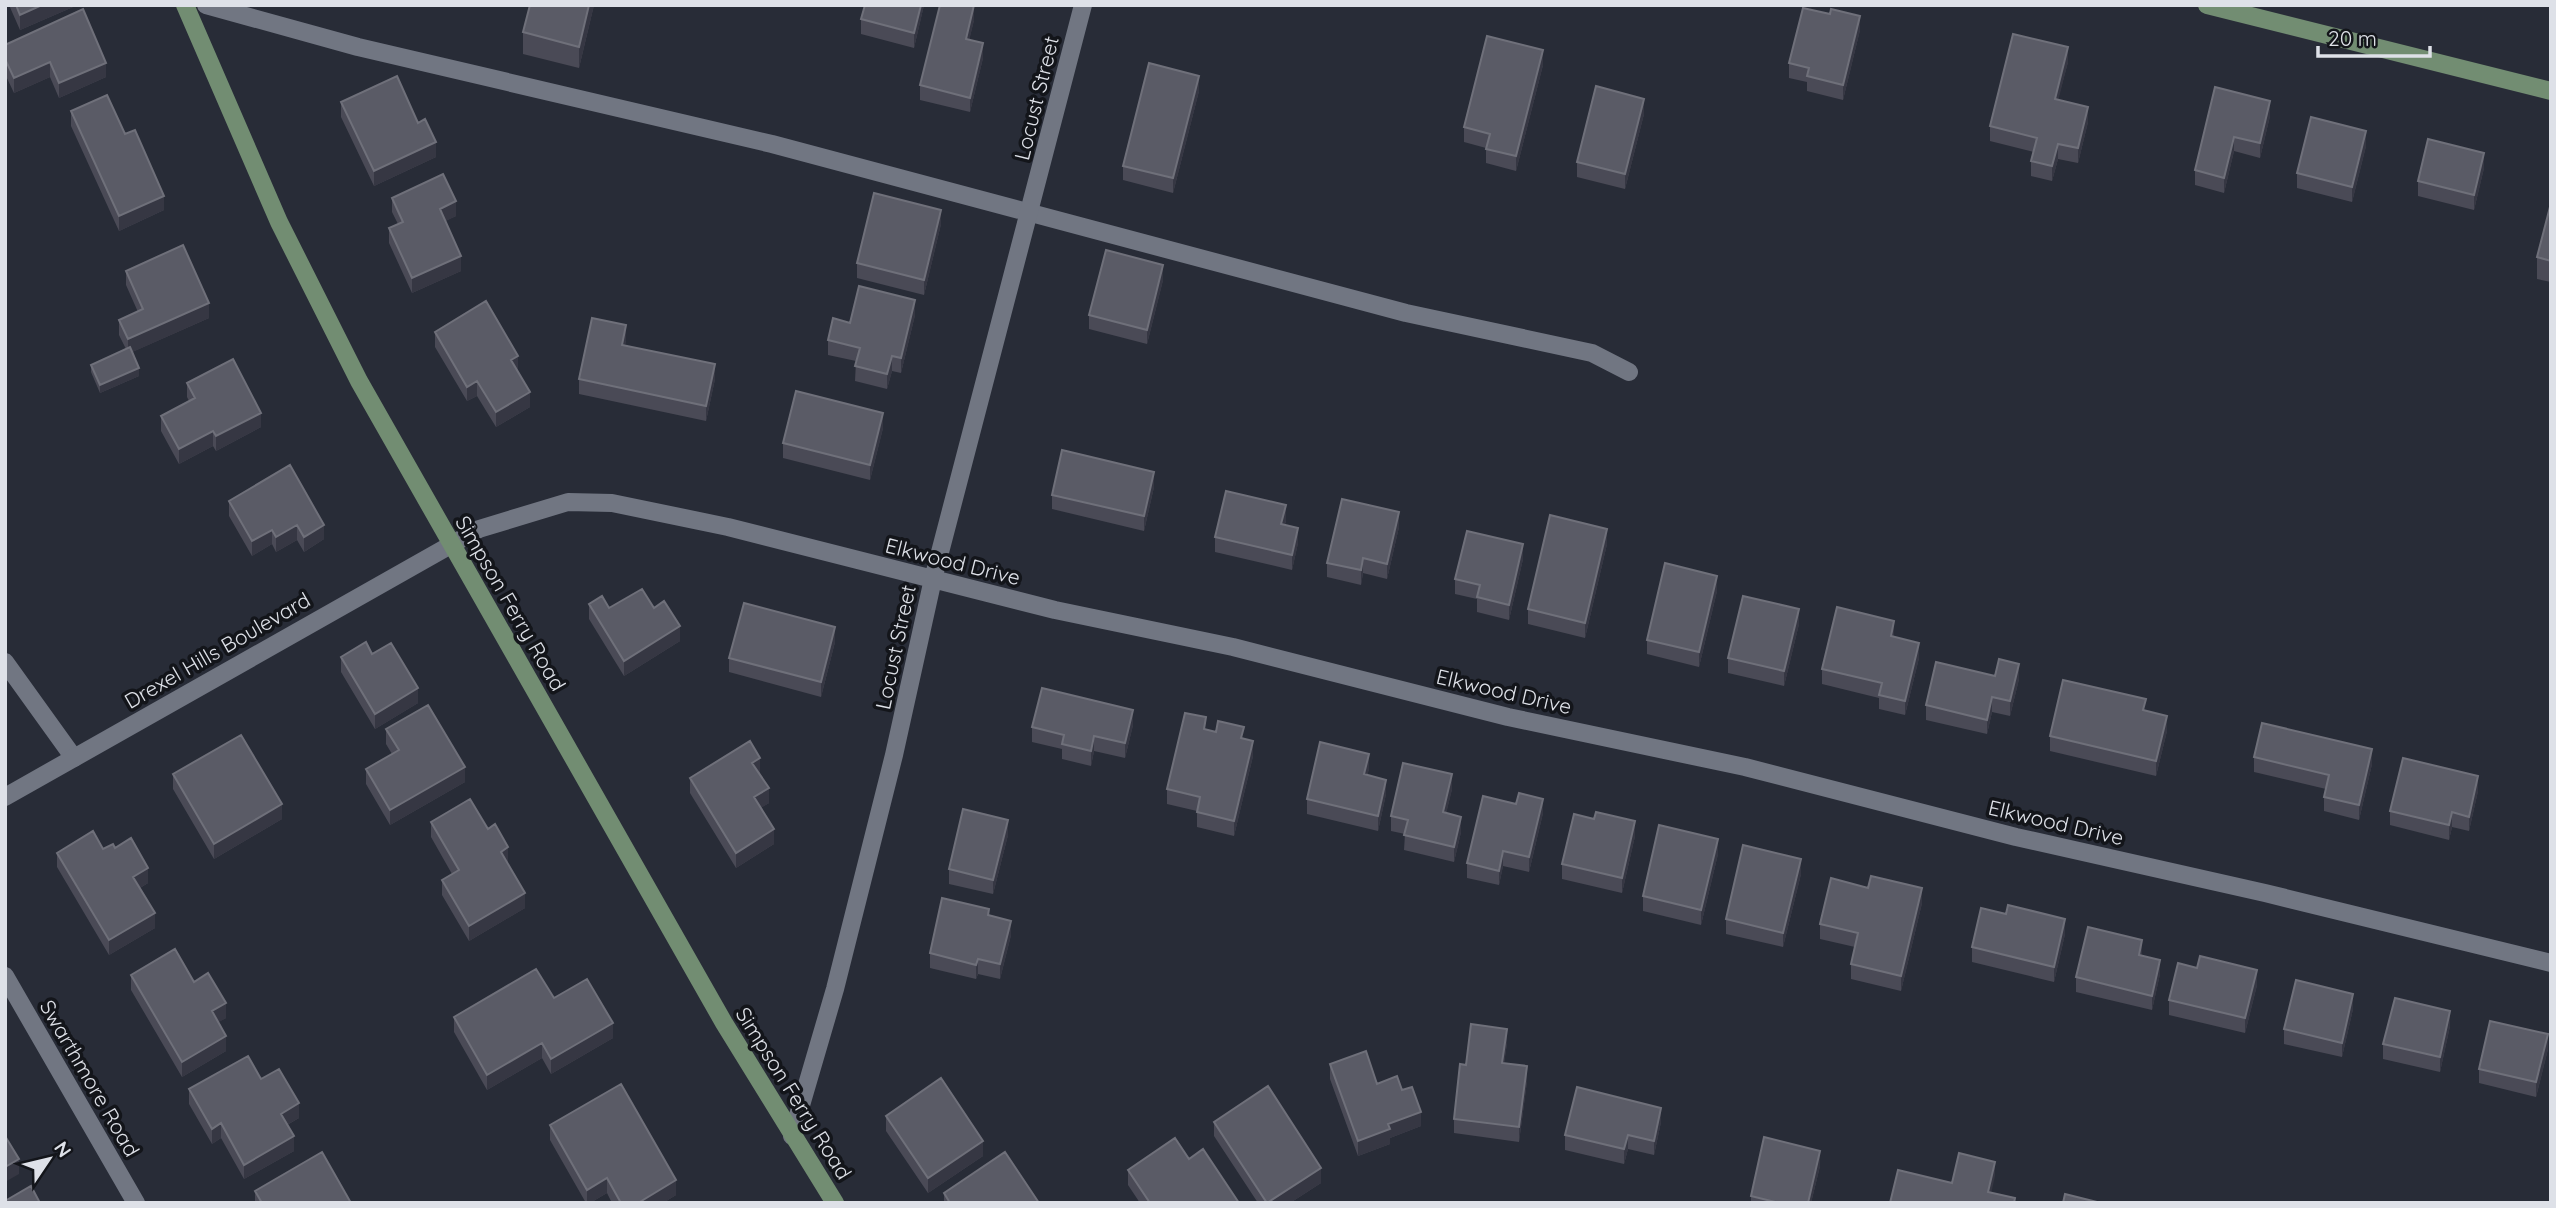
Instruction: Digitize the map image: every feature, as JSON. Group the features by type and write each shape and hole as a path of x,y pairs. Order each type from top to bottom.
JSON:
{"main road":[{"name":"Simpson Ferry Road","path":"186,5 279,222 321,309 451,543 792,1136 835,1203"},
{"path":"2207,5 2551,91"}],"street":[{"path":"206,5 358,47 772,144 1406,313 1592,354 1629,372"},
{"name":"Locust Street","path":"792,1136 835,989 884,794 933,579 1083,5"},
{"name":"Elkwood Drive","path":"451,543 508,518 568,502 611,503 728,527 1055,610 1233,647 1508,717 1745,767 2016,837 2265,892 2551,963"},
{"name":"Drexel Hills Boulevard","path":"5,797 451,543"},
{"path":"5,662 74,758"},
{"name":"Swarthmore Road","path":"5,976 136,1203"}],"building":[{"path":"16,5 42,5 20,15"},
{"path":"530,5 589,5 579,47 523,32"},
{"path":"865,5 921,5 914,33 861,19"},
{"path":"940,5 974,5 966,39 983,43 970,98 920,85"},
{"path":"1803,8 1830,14 1831,9 1860,16 1843,85 1807,76 1809,68 1789,63"},
{"path":"83,9 106,63 59,83 50,62 14,78 5,59 5,45"},
{"path":"2013,34 2068,47 2055,99 2088,107 2078,148 2058,144 2052,166 2031,161 2037,138 1990,126"},
{"path":"1487,36 1543,50 1516,156 1486,149 1490,134 1464,127"},
{"path":"1149,63 1199,76 1173,178 1123,166"},
{"path":"397,76 418,123 425,119 436,142 374,171 341,102"},
{"path":"1596,86 1644,99 1625,174 1577,162"},
{"path":"2215,87 2270,101 2260,143 2234,137 2224,178 2195,170"},
{"path":"107,95 125,134 135,130 164,196 119,216 71,111"},
{"path":"2311,117 2366,131 2352,187 2297,173"},
{"path":"2428,139 2484,153 2474,195 2418,181"},
{"path":"443,174 456,201 440,209 461,256 412,278 389,228 403,222 392,198"},
{"path":"874,193 941,210 924,280 857,263"},
{"path":"2551,203 2551,261 2537,257"},
{"path":"183,245 209,303 128,339 119,320 143,309 126,271"},
{"path":"1106,250 1163,265 1147,330 1089,315"},
{"path":"859,286 915,300 901,358 892,356 887,374 855,366 860,348 828,340 833,318 850,323"},
{"path":"486,301 518,356 511,360 530,392 496,412 477,381 467,387 435,332"},
{"path":"592,318 626,325 622,345 715,364 706,406 579,379"},
{"path":"130,347 139,368 100,385 91,365"},
{"path":"233,359 261,413 216,436 213,431 179,449 161,416 195,398 187,383"},
{"path":"796,391 883,413 870,465 783,443"},
{"path":"1062,450 1154,472 1144,516 1052,495"},
{"path":"290,465 324,525 304,537 297,525 276,537 272,530 252,541 229,501"},
{"path":"1226,491 1286,505 1281,524 1298,528 1292,555 1215,537"},
{"path":"1342,499 1399,512 1387,564 1363,558 1361,570 1327,563"},
{"path":"1550,515 1607,529 1585,623 1528,609"},
{"path":"1467,531 1523,544 1509,605 1477,597 1480,585 1455,579"},
{"path":"1665,563 1717,576 1699,652 1647,640"},
{"path":"642,589 654,608 664,601 680,626 624,661 589,604 602,596 609,608"},
{"path":"1743,596 1799,609 1784,671 1728,658"},
{"path":"744,603 835,627 821,682 729,658"},
{"path":"1837,607 1894,621 1891,636 1919,643 1905,701 1879,695 1882,683 1822,669"},
{"path":"366,642 372,654 391,643 418,688 375,714 341,657"},
{"path":"1999,659 2019,664 2010,701 1992,697 1987,720 1926,705 1936,662 1995,676"},
{"path":"2063,680 2146,699 2143,710 2167,716 2156,761 2050,736"},
{"path":"1042,688 1133,710 1125,743 1094,736 1091,751 1062,744 1064,735 1032,727"},
{"path":"428,705 465,767 390,810 366,769 399,750 386,729"},
{"path":"1185,713 1206,717 1204,729 1216,732 1218,721 1244,727 1241,738 1253,741 1234,821 1197,812 1200,797 1167,789"},
{"path":"2262,723 2372,749 2359,805 2324,797 2329,775 2254,757"},
{"path":"241,735 282,804 214,844 173,774"},
{"path":"750,741 760,758 752,763 769,788 754,797 774,829 736,853 690,778"},
{"path":"1320,742 1369,754 1364,774 1386,780 1378,816 1307,799"},
{"path":"2403,758 2478,776 2469,817 2452,812 2449,825 2390,811"},
{"path":"1403,763 1452,774 1443,812 1461,817 1454,847 1404,835 1408,820 1391,816"},
{"path":"1519,793 1543,799 1529,857 1503,851 1499,871 1467,863 1483,796 1516,804"},
{"path":"470,799 488,829 495,824 508,847 501,852 525,893 469,926 442,880 459,870 431,822"},
{"path":"963,809 1008,820 993,880 949,869"},
{"path":"1596,812 1635,821 1622,878 1562,864 1574,814 1594,819"},
{"path":"1659,825 1718,839 1701,910 1643,896"},
{"path":"93,831 103,849 113,844 115,848 131,838 148,868 133,877 155,913 109,940 57,853"},
{"path":"1743,845 1801,859 1783,933 1726,919"},
{"path":"1871,876 1922,888 1901,976 1851,964 1858,933 1820,924 1831,878 1868,888"},
{"path":"942,898 989,909 988,915 1011,921 1000,964 978,959 976,965 930,953"},
{"path":"2008,905 2065,919 2054,967 1972,947 1981,908 2006,914"},
{"path":"2088,927 2142,940 2139,955 2160,960 2152,996 2076,977"},
{"path":"175,949 194,982 208,973 226,1003 212,1011 226,1036 182,1062 131,975"},
{"path":"2200,956 2257,970 2245,1018 2169,1000 2178,963 2197,968"},
{"path":"536,969 554,998 587,979 613,1023 551,1059 542,1043 487,1075 454,1017"},
{"path":"2296,980 2353,994 2342,1043 2284,1029"},
{"path":"2395,998 2450,1011 2440,1057 2383,1044"},
{"path":"2490,1021 2548,1034 2536,1082 2479,1069"},
{"path":"1471,1024 1507,1029 1502,1063 1527,1066 1519,1127 1454,1119 1460,1064 1466,1065"},
{"path":"1366,1051 1377,1084 1397,1076 1402,1090 1412,1087 1421,1112 1388,1124 1390,1129 1358,1141 1330,1064"},
{"path":"248,1056 261,1079 279,1069 299,1103 281,1114 294,1136 244,1165 221,1123 212,1129 189,1089"},
{"path":"941,1078 983,1141 928,1178 886,1116"},
{"path":"621,1084 676,1180 638,1203 621,1203 607,1178 587,1190 550,1125"},
{"path":"1268,1086 1321,1168 1267,1203 1214,1122"},
{"path":"1577,1087 1661,1108 1654,1141 1628,1135 1624,1149 1565,1135"},
{"path":"5,1136 19,1159 5,1167"},
{"path":"1764,1137 1820,1151 1808,1203 1779,1203 1751,1196"},
{"path":"1175,1138 1189,1159 1203,1149 1239,1203 1150,1203 1128,1170"},
{"path":"322,1152 351,1203 262,1203 255,1191"},
{"path":"1005,1152 1039,1203 950,1203 944,1193"},
{"path":"1959,1153 1995,1162 1988,1192 2015,1198 2014,1203 1890,1203 1898,1170 1952,1183"},
{"path":"31,1186 40,1203 5,1203 5,1201"},
{"path":"2065,1194 2101,1203 2063,1203"}]}
